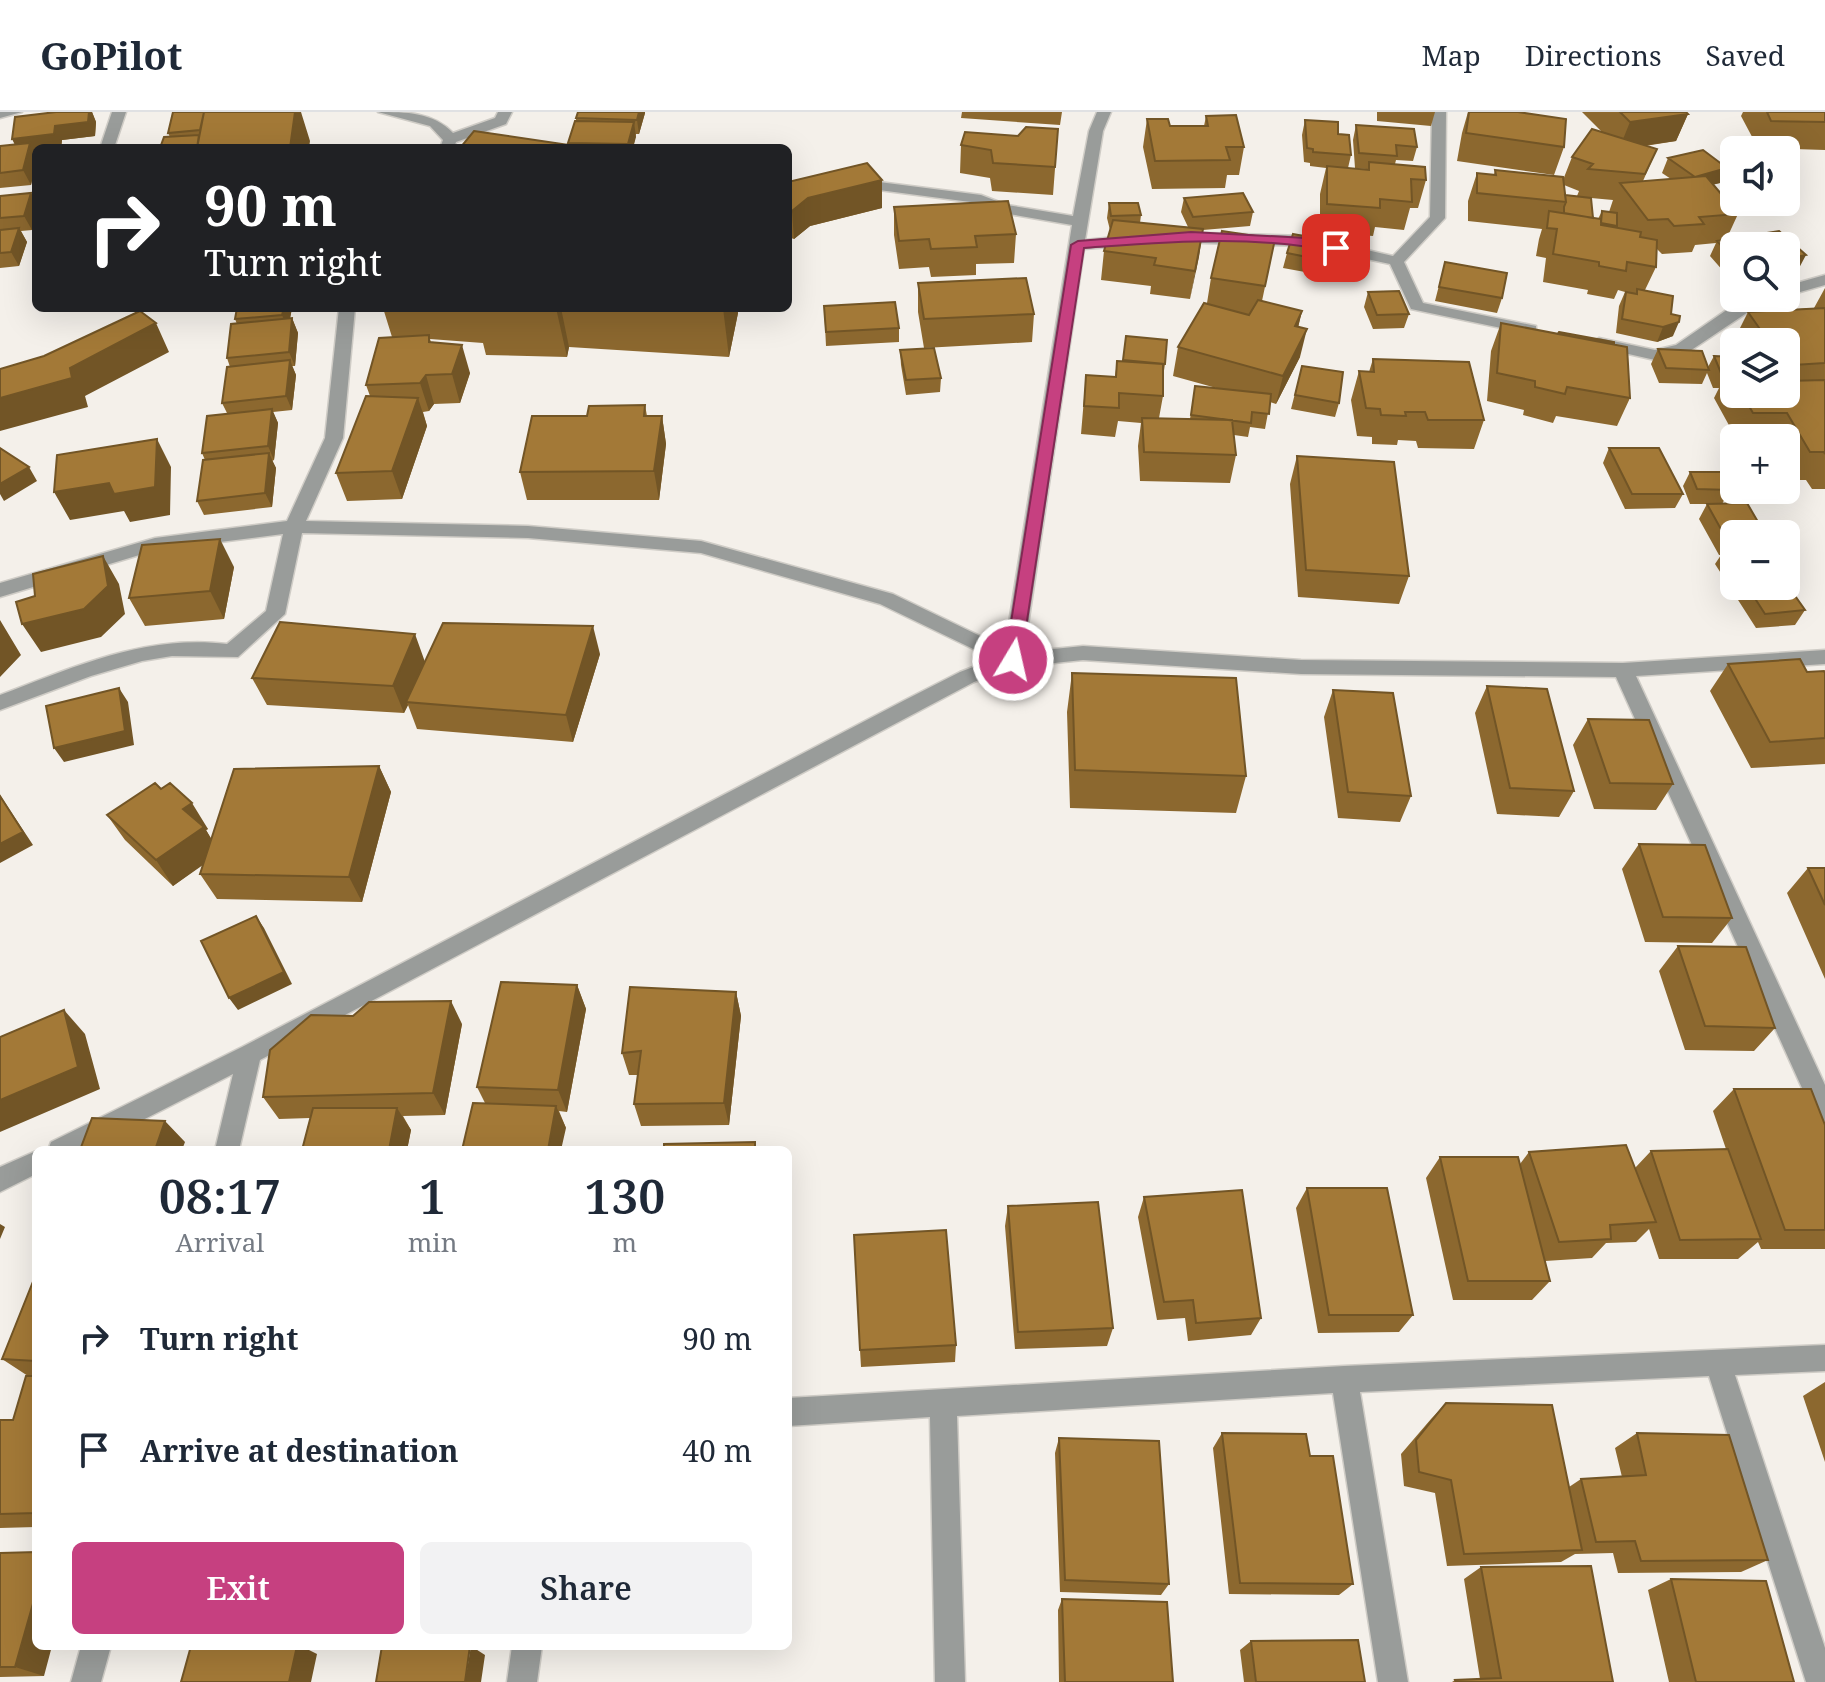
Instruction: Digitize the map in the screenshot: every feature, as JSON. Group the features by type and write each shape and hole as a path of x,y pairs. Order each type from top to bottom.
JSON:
{"street":[{"path":"0,114 15,112"},
{"path":"108,144 119,112"},
{"path":"385,112 435,123 448,144 501,121 505,112"},
{"path":"1013,660 1080,222 1096,131 1104,112"},
{"path":"1396,261 1437,218 1439,112"},
{"path":"836,193 879,186 981,199 1003,209 1080,222"},
{"path":"1078,245 1191,236 1306,241 1396,261"},
{"path":"1396,261 1417,306 1540,331"},
{"path":"1800,287 1825,280"},
{"path":"0,703 140,652 202,646 231,652 275,614 294,527 334,438 347,312"},
{"path":"1587,340 1655,355 1681,349 1734,312"},
{"path":"0,590 155,544 294,527 528,532 701,547 886,599 1013,660"},
{"path":"68,1146 250,1054 912,705 967,677 1013,660 1083,653 1301,667 1623,670 1825,657"},
{"path":"1623,670 1825,1111"},
{"path":"228,1146 250,1054"},
{"path":"0,1180 32,1164"},
{"path":"792,1412 1344,1379 1825,1358"},
{"path":"1717,1361 1821,1682"},
{"path":"1344,1379 1393,1682"},
{"path":"943,1401 950,1682"},
{"path":"86,1682 95,1650"},
{"path":"522,1682 526,1650"}],"building":[{"path":"89,112 88,122 55,126 54,134 12,139 15,117"},
{"path":"173,112 204,112 200,130 168,133"},
{"path":"204,112 295,112 291,144 198,144"},
{"path":"578,112 639,112 637,120 576,118"},
{"path":"1469,112 1518,112 1566,119 1564,147 1466,133"},
{"path":"1620,112 1686,112 1688,114 1630,122"},
{"path":"1767,112 1825,112 1825,122 1771,121"},
{"path":"1236,115 1244,147 1226,147 1230,160 1155,161 1147,119 1168,119 1170,126 1208,126 1206,116"},
{"path":"1305,120 1338,122 1338,134 1349,135 1351,155 1313,152 1313,149 1307,148"},
{"path":"575,121 634,122 628,144 568,143"},
{"path":"1356,125 1414,129 1417,147 1396,145 1397,156 1359,153"},
{"path":"1026,127 1058,129 1055,167 993,163 991,150 961,145 965,132 1018,136"},
{"path":"1592,129 1657,149 1645,174 1588,169 1593,164 1572,157"},
{"path":"474,131 562,144 463,144"},
{"path":"199,135 198,144 161,144 164,137"},
{"path":"30,143 23,170 0,173 0,146"},
{"path":"1703,150 1720,163 1720,170 1695,177 1668,158"},
{"path":"1369,162 1425,167 1426,180 1411,179 1412,202 1380,199 1380,208 1327,204 1327,166 1369,170"},
{"path":"867,163 882,180 808,198 792,211 792,181"},
{"path":"1495,170 1563,177 1566,202 1477,193 1477,173 1496,175"},
{"path":"1706,176 1720,193 1720,215 1699,217 1704,224 1674,226 1668,219 1648,220 1620,183"},
{"path":"31,193 24,216 0,218 0,196"},
{"path":"1243,193 1253,212 1193,217 1184,198"},
{"path":"1565,195 1591,198 1593,218 1564,213"},
{"path":"1008,201 1016,234 975,236 977,247 931,249 929,239 899,241 894,207"},
{"path":"1109,203 1138,203 1141,215 1111,216"},
{"path":"1549,211 1601,219 1601,225 1641,232 1640,237 1657,240 1656,267 1627,262 1626,271 1599,266 1599,262 1553,254 1557,229 1547,228"},
{"path":"1602,211 1617,213 1617,226 1601,223"},
{"path":"1113,220 1203,229 1195,271 1154,265 1156,258 1104,251"},
{"path":"19,228 11,252 0,253 0,230"},
{"path":"1222,231 1275,239 1265,286 1211,278"},
{"path":"1293,234 1348,244 1342,264 1287,253"},
{"path":"1445,262 1507,273 1502,298 1439,287"},
{"path":"1026,278 1034,314 924,319 918,283"},
{"path":"1637,289 1673,296 1671,314 1680,316 1679,322 1663,327 1622,319 1626,292 1637,294"},
{"path":"1399,291 1409,314 1377,315 1368,292"},
{"path":"1258,300 1302,311 1295,326 1307,329 1283,376 1178,347 1204,303 1249,315"},
{"path":"895,302 899,328 826,332 824,306"},
{"path":"1825,308 1825,363 1800,365 1800,328 1759,328 1748,312 1800,312 1800,309"},
{"path":"138,312 156,323 70,368 72,378 0,398 0,369 44,356"},
{"path":"236,312 283,312 282,315 235,319"},
{"path":"292,318 289,352 227,358 231,324"},
{"path":"1501,323 1627,347 1630,398 1567,387 1565,394 1535,387 1535,381 1497,373"},
{"path":"1558,334 1614,342 1614,344"},
{"path":"429,335 429,342 462,345 452,374 426,375 420,383 366,385 379,338"},
{"path":"1126,336 1167,340 1165,364 1123,360"},
{"path":"934,348 941,378 906,380 900,350"},
{"path":"1658,349 1702,351 1709,370 1666,368"},
{"path":"1714,356 1720,356 1720,371"},
{"path":"1373,359 1469,362 1484,420 1428,420 1425,412 1405,412 1406,416 1381,415 1380,409 1366,408 1359,371 1374,372"},
{"path":"290,360 286,396 222,403 227,367"},
{"path":"1117,361 1163,364 1163,396 1119,393 1119,408 1084,406 1086,375 1116,377"},
{"path":"1302,366 1343,372 1339,403 1295,395"},
{"path":"1825,380 1825,454 1810,452 1800,435 1800,424 1793,424 1787,413 1753,413 1750,408 1800,408 1800,381"},
{"path":"1195,386 1271,394 1269,414 1252,412 1251,423 1191,415"},
{"path":"366,396 418,398 392,471 336,473"},
{"path":"645,405 644,416 662,416 654,471 520,472 532,416 587,416 589,406"},
{"path":"272,409 268,446 202,453 207,416"},
{"path":"1142,418 1232,420 1236,455 1144,452"},
{"path":"157,439 155,487 114,494 109,483 54,492 57,455"},
{"path":"0,448 29,467 0,484"},
{"path":"1609,448 1659,448 1683,494 1632,494"},
{"path":"269,453 265,493 197,501 203,460"},
{"path":"1297,456 1394,462 1409,576 1306,570"},
{"path":"1690,472 1720,472 1720,490 1697,489"},
{"path":"1707,504 1748,504 1757,520 1720,520 1720,527"},
{"path":"220,539 210,591 129,598 142,545"},
{"path":"103,556 108,586 84,609 22,624 16,602 35,596 33,574"},
{"path":"1756,600 1798,600 1805,610 1765,614"},
{"path":"280,622 415,634 393,686 252,678"},
{"path":"443,623 593,626 566,715 406,702"},
{"path":"1800,659 1807,672 1825,673 1825,738 1770,742 1728,664"},
{"path":"1072,673 1236,678 1246,776 1075,770"},
{"path":"1487,686 1547,689 1574,791 1510,788"},
{"path":"119,688 125,731 54,748 46,706"},
{"path":"1333,690 1393,693 1411,796 1348,792"},
{"path":"1588,719 1649,720 1673,784 1610,783"},
{"path":"379,766 349,877 200,874 234,769"},
{"path":"155,783 161,789 170,783 192,803 183,809 204,827 156,860 107,815"},
{"path":"0,796 23,832 0,844"},
{"path":"1639,844 1705,845 1732,918 1663,917"},
{"path":"1808,868 1825,868 1825,905"},
{"path":"256,916 284,972 229,998 201,941"},
{"path":"1678,946 1746,947 1775,1028 1705,1026"},
{"path":"501,982 577,985 558,1090 477,1087"},
{"path":"630,987 736,992 724,1103 634,1104 641,1051 622,1053"},
{"path":"451,1001 433,1093 263,1097 270,1050 311,1015 353,1016 369,1002"},
{"path":"64,1010 78,1067 0,1100 0,1037"},
{"path":"1734,1089 1811,1089 1825,1125 1825,1230 1785,1230"},
{"path":"473,1103 556,1106 549,1146 463,1146"},
{"path":"313,1108 397,1108 390,1146 303,1146"},
{"path":"92,1118 165,1121 156,1146 82,1146"},
{"path":"755,1142 755,1146 664,1146"},
{"path":"1626,1145 1656,1222 1610,1225 1611,1239 1559,1242 1529,1152"},
{"path":"1728,1149 1761,1239 1680,1240 1651,1151"},
{"path":"1440,1157 1518,1157 1550,1281 1468,1281"},
{"path":"1307,1188 1387,1188 1413,1315 1329,1315"},
{"path":"1242,1190 1261,1318 1196,1323 1193,1300 1164,1302 1144,1197"},
{"path":"1098,1202 1113,1328 1018,1332 1008,1206"},
{"path":"946,1230 956,1345 860,1350 854,1235"},
{"path":"32,1284 32,1361 2,1359"},
{"path":"26,1376 32,1376 32,1513 0,1514 0,1420 13,1420"},
{"path":"1446,1403 1552,1405 1582,1550 1464,1554 1451,1480 1419,1472 1416,1440"},
{"path":"1222,1433 1306,1434 1310,1456 1333,1456 1353,1584 1240,1583"},
{"path":"1637,1433 1729,1435 1768,1560 1641,1561 1635,1541 1596,1542 1581,1479 1646,1475"},
{"path":"1059,1438 1159,1441 1169,1584 1065,1580"},
{"path":"32,1552 32,1607 15,1667 0,1667 0,1553"},
{"path":"1591,1566 1613,1682 1456,1682 1501,1678 1481,1567"},
{"path":"1671,1579 1766,1581 1794,1682 1696,1682"},
{"path":"1062,1599 1167,1602 1173,1682 1065,1682"},
{"path":"1358,1640 1365,1682 1256,1682 1251,1641"},
{"path":"190,1650 296,1650 289,1682 181,1682"},
{"path":"381,1650 469,1650 465,1682 376,1682"}],"route":[{"path":"1013,660 1078,245 1191,236 1306,241 1336,248"}]}
